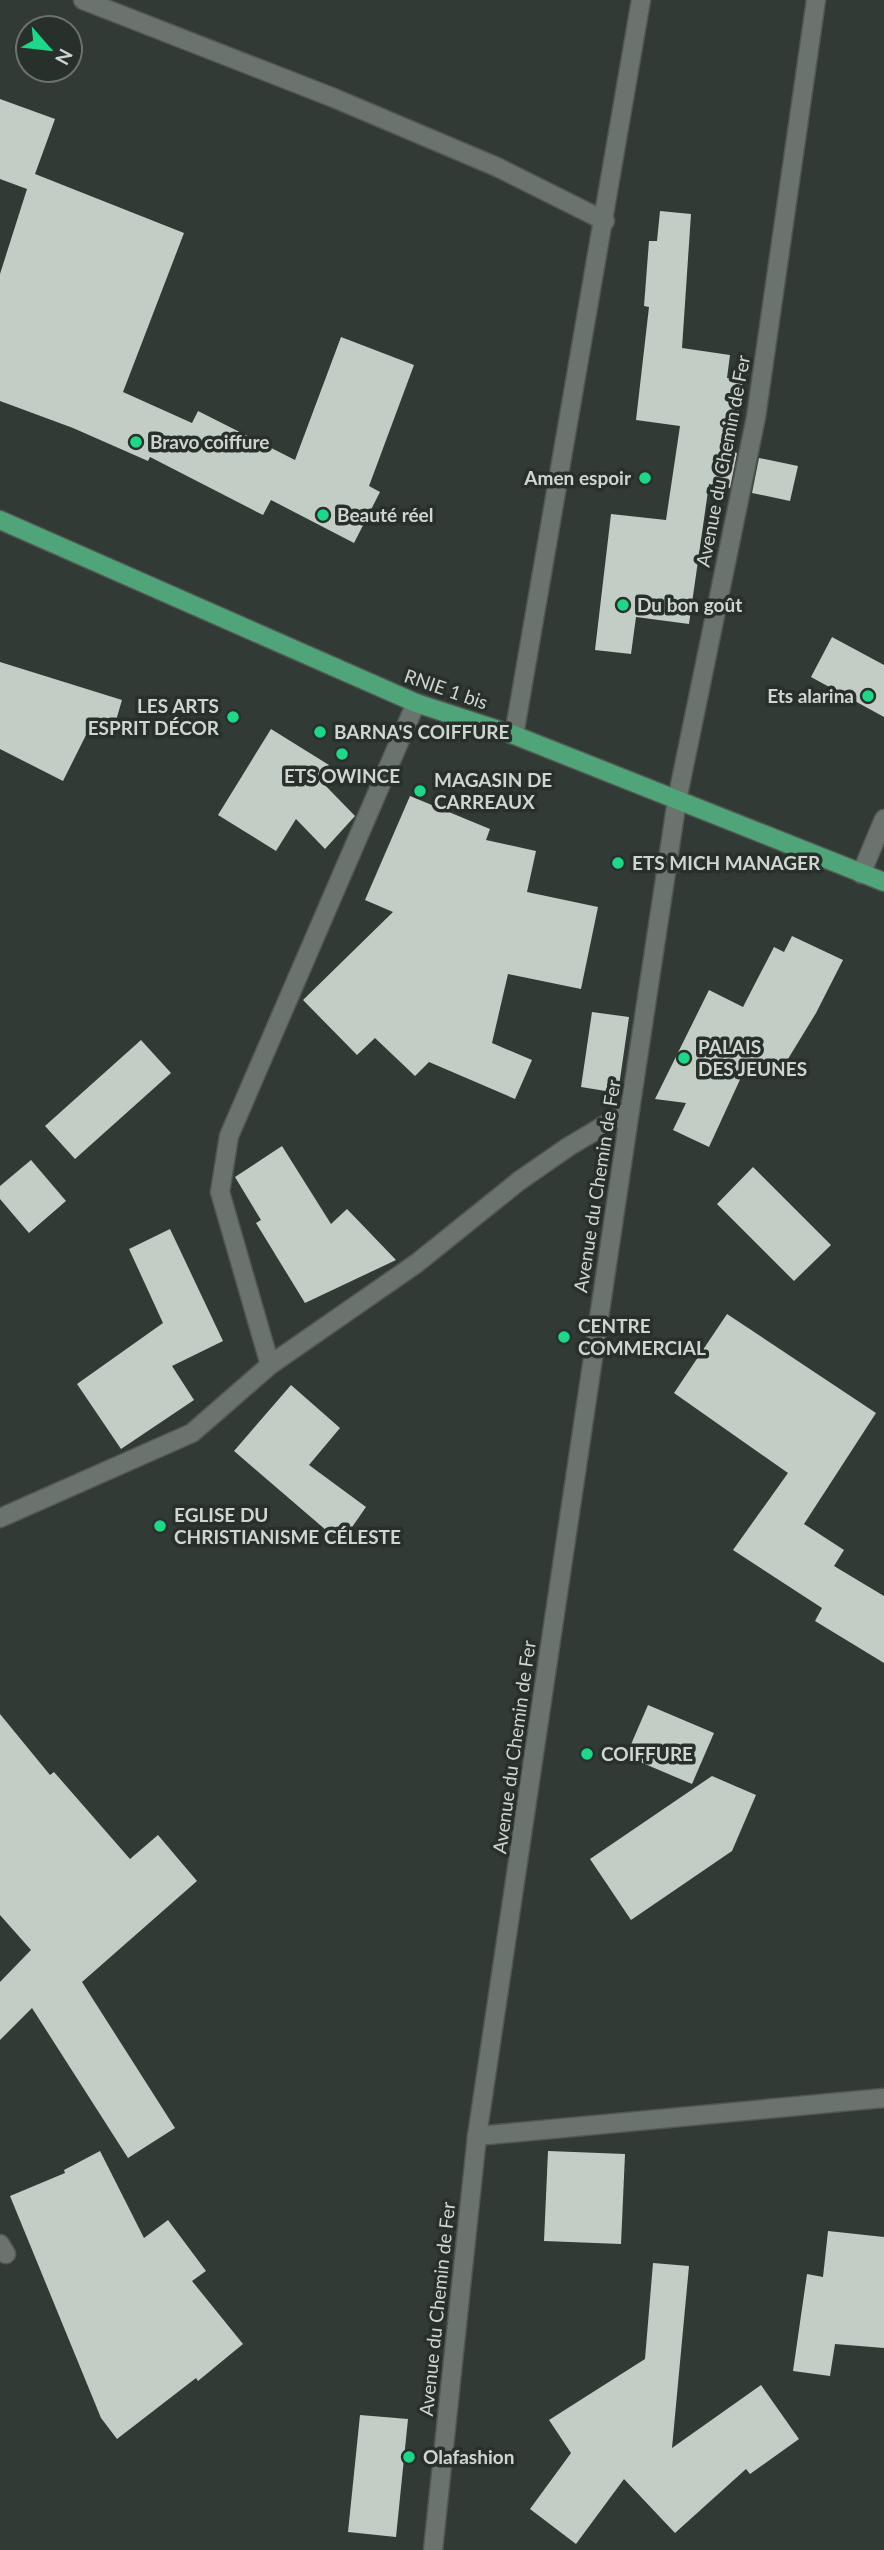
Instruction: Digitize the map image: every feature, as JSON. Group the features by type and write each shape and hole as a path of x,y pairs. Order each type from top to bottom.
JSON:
{"main road":[{"name":"RNIE 1 bis","path":"0,520 415,703 514,735 884,882"}],"street":[{"path":"83,0 334,98 497,167 605,221"},
{"path":"514,735 605,221 641,0"},
{"name":"Avenue du Chemin de Fer","path":"433,2550 477,2136 630,1110 677,800 756,417 816,0"},
{"path":"270,1366 220,1192 229,1136 415,703"},
{"path":"861,874 884,818"},
{"path":"0,1518 192,1433 270,1366 417,1263 519,1181 568,1147 630,1110"},
{"path":"477,2136 884,2098"}],"building":[{"path":"0,99 55,119 35,174 184,233 123,392 192,423 198,411 295,460 341,337 414,365 369,486 380,492 354,543 271,500 263,515 150,457 148,461 73,428 0,401 0,274 27,189 0,179"},
{"path":"660,211 691,214 682,348 730,355 727,378 743,379 733,452 737,453 730,488 709,484 689,624 636,617 631,654 595,650 611,514 666,520 680,426 636,420 649,307 644,306 649,241 657,241"},
{"path":"759,458 798,466 790,501 752,493"},
{"path":"832,637 884,665 884,717 811,677"},
{"path":"0,662 122,700 112,734 90,727 63,781 0,749"},
{"path":"271,729 329,765 320,780 355,816 325,849 296,819 276,851 218,815"},
{"path":"410,796 490,829 486,840 536,851 527,892 598,907 581,989 508,974 492,1043 532,1060 515,1099 429,1062 415,1076 375,1038 357,1055 303,1000 393,912 365,900"},
{"path":"792,936 843,960 816,1013 777,1077 749,1060 709,1147 673,1130 686,1103 655,1099 709,990 743,1007 774,947 784,952"},
{"path":"592,1012 629,1017 618,1093 581,1087"},
{"path":"141,1040 171,1073 75,1159 45,1126"},
{"path":"282,1146 331,1224 347,1209 396,1260 305,1303 256,1223 261,1220 235,1177"},
{"path":"31,1160 66,1201 29,1233 0,1199 0,1186"},
{"path":"753,1167 831,1245 794,1281 717,1204"},
{"path":"170,1229 223,1341 172,1366 194,1400 121,1449 77,1384 163,1323 129,1249"},
{"path":"727,1314 876,1413 804,1524 844,1550 834,1566 884,1596 884,1663 815,1621 822,1608 733,1550 788,1473 674,1393"},
{"path":"291,1385 340,1428 309,1465 366,1507 341,1543 234,1451"},
{"path":"648,1705 714,1733 692,1784 626,1756"},
{"path":"0,1714 50,1775 54,1772 130,1859 158,1835 197,1881 82,1982 175,2128 128,2158 32,2008 0,2040 0,1982 31,1950 0,1915"},
{"path":"712,1776 756,1795 732,1851 631,1920 590,1859"},
{"path":"100,2151 144,2238 168,2220 206,2271 192,2281 243,2344 198,2381 196,2378 117,2439 101,2418 10,2196 65,2173 64,2170"},
{"path":"548,2151 625,2154 621,2244 544,2241"},
{"path":"828,2231 884,2237 884,2348 835,2344 830,2376 793,2371 807,2274 823,2277"},
{"path":"653,2263 689,2266 672,2448 761,2385 799,2439 750,2474 746,2469 675,2533 624,2479 576,2544 530,2509 571,2453 549,2420 645,2359"},
{"path":"360,2415 408,2419 396,2537 348,2532"}],"place":[{"name":"Bravo coiffure","path":"136,442"},
{"name":"Amen espoir","path":"645,478"},
{"name":"Beauté réel","path":"323,515"},
{"name":"Du bon goût","path":"623,605"},
{"name":"Ets alarina","path":"868,696"},
{"name":"LES ARTS ESPRIT DÉCOR","path":"233,717"},
{"name":"BARNA'S COIFFURE","path":"320,732"},
{"name":"ETS OWINCE","path":"342,754"},
{"name":"MAGASIN DE CARREAUX","path":"420,791"},
{"name":"ETS MICH MANAGER","path":"618,863"},
{"name":"PALAIS DES JEUNES","path":"684,1058"},
{"name":"CENTRE COMMERCIAL","path":"564,1337"},
{"name":"EGLISE DU CHRISTIANISME CÉLESTE","path":"160,1526"},
{"name":"COIFFURE","path":"587,1754"},
{"name":"Olafashion","path":"409,2457"}]}
